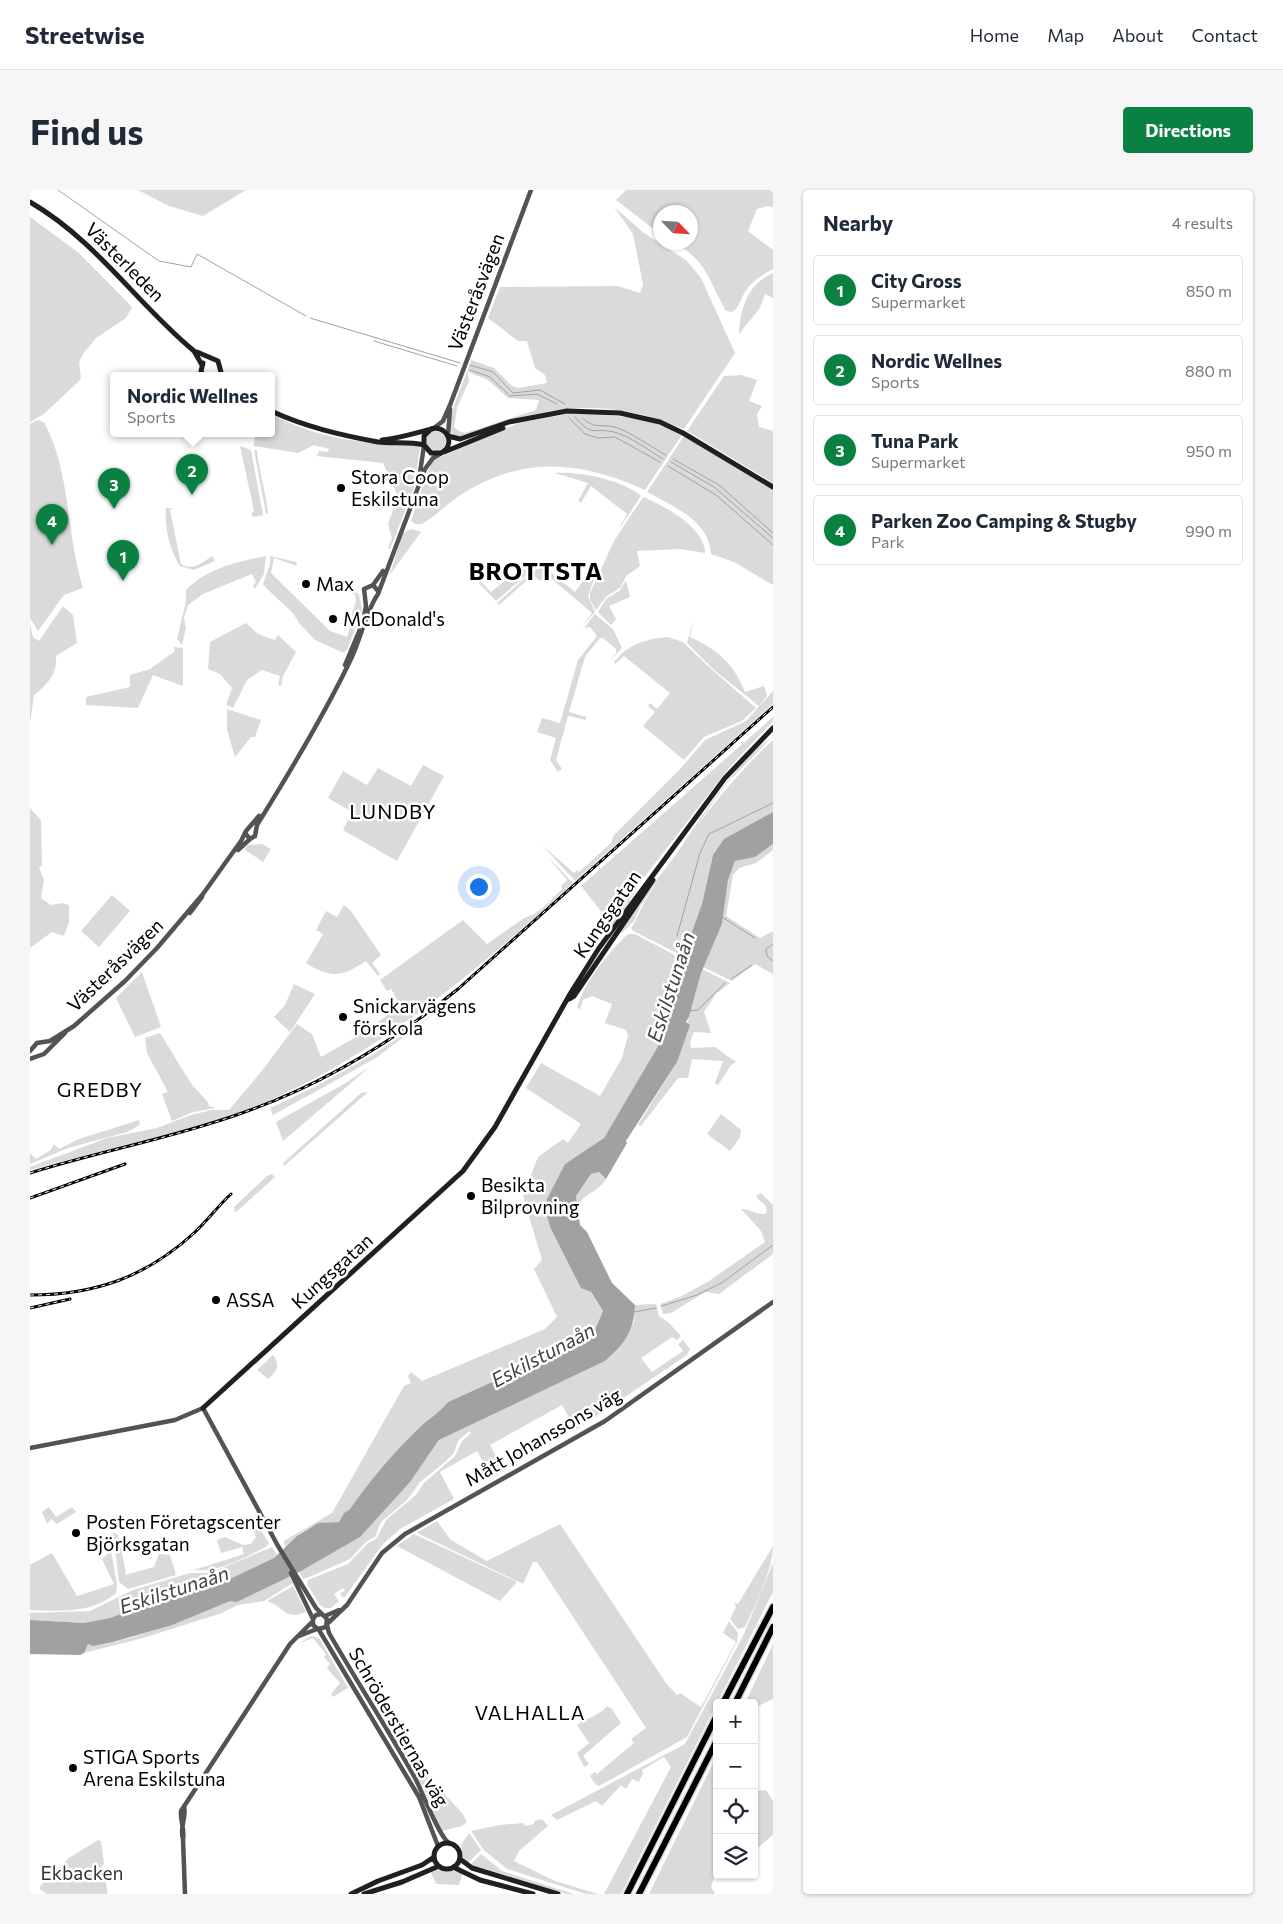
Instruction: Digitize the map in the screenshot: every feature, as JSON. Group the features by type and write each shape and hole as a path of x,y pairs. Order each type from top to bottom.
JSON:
{"highway":[{"path":"725,1699 773,1607"},
{"path":"737,1699 773,1627"},
{"path":"628,1894 713,1723"},
{"path":"640,1894 715,1744"}],"main road":[{"name":"Västerleden","path":"30,202 61,222 92,248 194,351 202,364"},
{"name":"Västerleden","path":"194,351 210,358"},
{"path":"202,372 202,364 210,358 219,362 220,372"},
{"path":"371,440 401,437 432,429 441,429 448,436 460,439 520,420 548,414 604,410 646,418 689,436 773,487"},
{"path":"275,413 325,432 371,440 409,442 424,445 431,453 440,454 520,420"},
{"path":"424,445 424,436 432,429"},
{"path":"440,454 448,446 448,436"},
{"name":"Kungsgatan","path":"203,1408 463,1171 495,1127 569,999 574,996 674,848 725,778 773,728"},
{"path":"351,1894 378,1881 422,1866 434,1857 438,1846 448,1842 457,1847 460,1859 472,1868 558,1894"},
{"path":"434,1857 439,1866 446,1869 453,1867 460,1859"},
{"path":"364,1894 402,1882 439,1866"},
{"path":"453,1867 480,1880 533,1894"}],"street":[{"name":"Västeråsvägen","path":"432,429 443,421 450,405 531,190"},
{"name":"Västeråsvägen","path":"448,436 450,405"},
{"path":"418,486 424,445"},
{"path":"270,804 249,828 255,832 359,643 374,598 418,486 428,463 440,454"},
{"path":"337,685 364,622 365,588 373,585 388,564"},
{"path":"373,585 378,591"},
{"path":"365,596 374,598"},
{"name":"Västeråsvägen","path":"47,1050 125,981 185,917 221,870 249,828"},
{"name":"Västeråsvägen","path":"221,870 244,843 255,836 255,832"},
{"path":"245,834 250,839"},
{"name":"Västeråsvägen","path":"44,1043 65,1033"},
{"path":"30,1052 38,1043 44,1043 47,1050 44,1054 30,1059"},
{"path":"34,1046 35,1052 39,1055"},
{"name":"Mått Johanssons väg","path":"298,1637 327,1624 343,1609 382,1553 405,1534 605,1421 773,1302"},
{"path":"203,1408 296,1578"},
{"name":"Kungsgatan","path":"30,1448 175,1420 203,1408"},
{"name":"Schröderstiernas väg","path":"296,1578 324,1615 329,1633 419,1797 438,1846"},
{"name":"Schröderstiernas väg","path":"296,1578 313,1621 414,1777 440,1833 448,1842"},
{"path":"185,1894 183,1839 180,1832 182,1824 180,1816 184,1806 278,1661 313,1621 316,1615 324,1615 343,1609"}],"green space":[{"path":"138,190 246,190 203,216 169,206"},
{"path":"626,190 773,190 773,207 767,206 757,209 748,231 773,250 773,269 749,286 735,310 732,312 726,311 706,272 686,250 698,250 698,205 653,205 653,229 616,200"},
{"path":"614,207 653,239 653,250 670,250 686,260 701,278 735,353 684,429 653,418 624,411 597,408 544,412 517,418 458,437 453,436 451,419 453,409 471,360 494,368 512,386 518,388 547,383 545,375 535,368 527,341 518,341 488,318 500,287 618,286 640,293 643,284 633,234","holes":["468,372 488,380 508,398 539,400 536,410 465,433 454,427 457,408 469,381"]},
{"path":"30,217 79,253 132,307 126,318 96,338 83,354 79,362 81,379 44,414 30,422"},
{"path":"773,273 773,298 765,294 760,308 739,334 741,315 747,298 757,284"},
{"path":"741,375 757,380 749,401 762,406 757,414 759,427 773,431 773,483 687,431 724,376"},
{"path":"573,413 643,420 682,435 645,490 599,473 554,467 532,468 510,472 488,480 459,496 422,524 416,524 411,521 433,460 519,423"},
{"path":"275,416 305,429 341,438 378,443 416,444 420,448 414,488 390,549 388,548 392,538 388,524 398,496 383,463 317,456 319,451 328,452 329,449 314,445 298,453 254,446 255,437 275,437"},
{"path":"37,420 44,422 53,441 59,461 83,588 64,595 38,631 30,618 30,424"},
{"path":"436,431 443,434 446,441 443,448 436,451 429,448 426,441 429,434"},
{"path":"684,436 773,490 773,585 734,562 711,554 709,542 697,523 679,509 647,492"},
{"path":"240,446 251,450 263,515 254,517 251,514 254,511"},
{"path":"254,450 257,450 267,505 268,513 266,514"},
{"path":"555,473 588,475 612,481 633,490 641,496 617,532 627,514 591,486 581,503 578,501 588,483"},
{"path":"643,497 672,512 691,526 699,535 705,553 680,549 637,551 640,566 626,576 621,587 606,597 596,610 590,600 590,593 614,541"},
{"path":"166,508 173,508 170,510 181,564 190,567 212,556 215,561 194,570 180,566 168,538"},
{"path":"411,529 421,532 389,576 403,533"},
{"path":"266,556 264,574 255,589 253,586 256,582 252,574 203,594 188,605 184,618 186,628 182,645 177,639 186,601 186,590 213,571"},
{"path":"270,556 296,562 297,566 274,558 271,573 330,631 347,637 350,626 348,624 356,602 355,595 336,585 336,583 338,581 359,594 362,611 347,650 344,653 315,640 299,623 293,613 266,588 263,584 270,564"},
{"path":"541,564 575,592 589,572 596,574 588,596 595,612 582,627 592,613 546,574 540,581 533,575 499,605 497,603"},
{"path":"538,565 496,601 474,578 476,577 491,592 513,574"},
{"path":"626,581 630,597 609,606 616,619 611,625 598,612 606,599 619,591"},
{"path":"63,606 73,615 77,643 56,656 55,668 51,678 34,695 30,723 30,624 33,637 39,641"},
{"path":"595,614 613,629 622,648 610,661 616,653 616,649 603,638 600,638 585,657 569,712 586,717 586,720 568,716 556,760 562,769 558,772 550,760 556,738 537,732 542,718 560,723 578,660 597,636 590,627 584,628"},
{"path":"694,618 690,637 724,658 736,673 745,692 764,686 767,696 759,706 714,670 687,643"},
{"path":"246,623 258,634 275,640 278,635 296,652 283,676 281,686 278,685 280,676 262,670 247,680 233,708 226,705 232,688 220,674 208,669 210,642"},
{"path":"668,637 683,642 756,708 742,721 704,737 684,760 643,726 655,712 648,706 650,703 657,709 670,693 624,656 615,664 614,662 625,651 638,643"},
{"path":"174,647 183,648 183,686 153,675 138,708 86,705 86,697 130,687 130,675 150,669 175,651"},
{"path":"773,691 773,704 575,881 542,845 574,873 577,870 579,872 611,843 614,835 681,768 705,740 746,721"},
{"path":"227,709 261,720 255,737 251,737 235,757 227,730"},
{"path":"773,717 773,721 729,768 642,880 613,926 581,886"},
{"path":"773,736 726,784 641,905 634,921 622,933 620,932 721,789 745,761"},
{"path":"773,740 773,812 713,855 702,904 683,956 633,931 631,928 645,901 688,837 737,776"},
{"path":"423,765 444,776 397,861 343,830 352,812 328,798 343,771 367,785 378,768 411,786"},
{"path":"30,808 41,820 42,865 39,868 44,880 41,898 51,905 62,903 69,905 69,922 64,936 52,932 30,948"},
{"path":"262,844 271,849 263,862 244,849 248,845"},
{"path":"773,844 773,850 756,863 739,868 733,875 726,916 760,938 773,931 773,974 755,964 732,981 703,967 722,924 728,880 735,861 755,857"},
{"path":"546,855 573,883 466,976 390,1033 350,1058 309,1081 238,1113 179,1132 30,1170 30,1167 107,1138 157,1128 191,1115 212,1110 229,1110 261,1072 297,1024 312,1034 321,1057 356,1037 401,1006 391,989 387,991 380,980 463,920 487,944 549,902 562,889 561,886 567,880"},
{"path":"112,895 130,911 99,947 81,931"},
{"path":"344,905 351,911 381,955 372,963 380,974 378,976 366,961 350,970 336,974 323,972 306,963 323,934 316,930 326,911 337,917"},
{"path":"628,934 635,934 682,959 673,988 669,1013 660,1043 604,1138 565,1164 546,1212 550,1227 566,1255 603,1311 594,1332 583,1341 448,1402 392,1456 350,1509 344,1513 339,1522 315,1525 298,1535 285,1547 284,1541 332,1513 404,1386 411,1383 408,1376 411,1372 422,1381 545,1329 557,1317 534,1269 542,1260 523,1196 538,1157 563,1139 568,1143 581,1124 526,1088 541,1063 600,1096 622,1058 628,1035 626,1030 605,1023 612,1004 592,996 583,1000 580,1009 577,1008 580,998 591,978"},
{"path":"702,969 730,983 716,994 704,1012 711,1033 694,1032 690,1042 691,1048 715,1047 736,1062 731,1065 718,1085 715,1083 723,1061 692,1059 688,1078 678,1078 641,1126 638,1125 677,1062"},
{"path":"142,972 161,1027 135,1037 116,998"},
{"path":"294,984 315,994 290,1032 274,1017 285,1005"},
{"path":"452,1000 376,1058 273,1115 270,1108 319,1085 387,1046"},
{"path":"160,1033 192,1085 208,1102 209,1106 216,1108 193,1112 172,1121 162,1094 168,1092 147,1053 145,1038"},
{"path":"371,1066 283,1141 276,1122 344,1084"},
{"path":"368,1092 284,1166 283,1163 361,1093"},
{"path":"721,1114 741,1130 740,1137 730,1151 707,1134"},
{"path":"139,1120 140,1125 127,1132 68,1148 30,1164 30,1153 36,1159 51,1150 54,1144 59,1149 79,1139"},
{"path":"599,1172 606,1179 580,1202 578,1207 576,1196 591,1174"},
{"path":"272,1174 275,1177 235,1213 234,1207 267,1176"},
{"path":"761,1193 773,1205 773,1254 719,1294 705,1292 671,1313 663,1314 660,1304 682,1296 709,1281 765,1242 761,1231 741,1209 766,1214 765,1206 756,1196"},
{"path":"656,1304 659,1316 668,1322 681,1336 677,1340 672,1337 641,1358 652,1372 683,1351 678,1344 683,1340 690,1349 687,1355 576,1430 562,1405 490,1445 504,1471 492,1478 477,1451 440,1472 454,1499 400,1529 383,1544 344,1598 340,1594 345,1590 343,1588 334,1594 339,1601 331,1608 325,1608 320,1605 307,1584 308,1580 348,1564 368,1543 376,1539 387,1519 416,1495 424,1483 455,1456 462,1441 471,1433 469,1431 458,1441 454,1453 420,1482 408,1499 381,1522 375,1537 367,1541 350,1559 303,1579 299,1571 343,1547 410,1482 439,1440 605,1361 634,1322 635,1305"},
{"path":"273,1355 277,1362 277,1368 268,1379 257,1370"},
{"path":"49,1507 56,1517 72,1507 76,1512 57,1524 51,1519 47,1524 42,1512"},
{"path":"437,1521 451,1540 487,1561 560,1524 666,1683 677,1695 680,1693 701,1707 736,1642 723,1633 729,1621 738,1633 737,1642 687,1737 599,1786 596,1785 590,1776 595,1772 597,1774 634,1743 631,1739 646,1728 537,1562 533,1562 523,1584 417,1533"},
{"path":"259,1527 269,1543 266,1547 222,1567 194,1570 244,1554 242,1547 221,1553 217,1540 225,1537 243,1545 251,1544 256,1537 253,1528"},
{"path":"113,1532 118,1535 126,1572 125,1575 154,1567 159,1554 170,1555 176,1575 128,1589 119,1582"},
{"path":"414,1534 516,1583 500,1601 397,1546"},
{"path":"773,1546 767,1576 758,1598 745,1627 738,1629 730,1619 736,1607 734,1603 738,1604"},
{"path":"272,1547 277,1555 274,1558 217,1585 206,1583 110,1618 84,1623 30,1620 30,1613 90,1611 133,1590 190,1573 206,1573"},
{"path":"111,1551 117,1584 116,1593 107,1600 97,1605 75,1610 30,1610 30,1565 52,1553 77,1596 114,1584 102,1559"},
{"path":"773,1563 773,1592 719,1699 713,1699 713,1711 621,1894 604,1894 671,1767 664,1757 642,1770 643,1773 639,1782 632,1779 626,1789 621,1785 602,1806 596,1801 557,1820 551,1815 685,1744 743,1636"},
{"path":"289,1576 293,1583 264,1601 238,1605 222,1613 143,1638 84,1653 88,1644 99,1645 115,1642 180,1620 230,1600 237,1602"},
{"path":"293,1586 306,1612 294,1615 289,1614 267,1601"},
{"path":"311,1636 319,1638 348,1688 333,1697 331,1694 340,1683 327,1668 330,1664 324,1657 326,1654 313,1638 299,1643"},
{"path":"773,1644 773,1699 758,1706 758,1699 747,1699"},
{"path":"607,1706 612,1709 621,1723 583,1756 589,1764 584,1767 577,1753 589,1743 577,1725"},
{"path":"384,1722 408,1753 406,1757 409,1762 416,1763 463,1814 467,1822 462,1826 441,1831 425,1791"},
{"path":"713,1763 714,1879 711,1887 715,1894 649,1894"},
{"path":"766,1790 773,1801 773,1835 758,1848 758,1791"},
{"path":"542,1819 548,1826 519,1851 514,1861 555,1881 598,1894 586,1894 507,1869 484,1850 471,1831 499,1825 524,1823 525,1826 534,1824 534,1821"},
{"path":"469,1833 481,1850 467,1864 463,1857 461,1845"},
{"name":"Ekbacken","path":"98,1840 101,1841 104,1864 102,1865 108,1894 47,1894 40,1889 40,1886 69,1858"},
{"path":"481,1854 502,1871 574,1894 567,1894 470,1865"},
{"path":"430,1870 463,1872 459,1885 436,1884"}],"shaded area":[{"path":"773,812 773,844 755,857 735,861 728,880 722,924 701,973 686,1022 690,1025 677,1062 626,1141 627,1143 606,1179 599,1172 591,1174 576,1196 580,1225 587,1232 612,1283 635,1305 633,1323 627,1337 618,1349 605,1361 439,1440 410,1482 360,1537 301,1571 237,1602 230,1601 172,1625 113,1642 93,1646 88,1644 84,1653 80,1655 30,1654 30,1620 84,1623 110,1618 206,1583 217,1585 274,1558 297,1536 318,1523 339,1522 344,1513 350,1509 392,1456 448,1402 583,1341 594,1332 603,1311 591,1292 581,1288 550,1227 546,1212 547,1199 565,1164 604,1138 660,1043 682,959 702,904 713,855 724,839"}],"waterway":[{"path":"58,190 159,261 191,267 197,254 306,316"},
{"path":"310,318 460,363"},
{"path":"374,341 457,366"},
{"path":"470,365 493,372 513,393 540,390 565,404"},
{"path":"470,370 490,377 510,396 537,394 557,404"},
{"path":"575,417 589,430 620,434 663,459"},
{"path":"569,418 585,434 598,438 615,437 660,462"},
{"path":"583,418 590,424 609,426 633,435 666,455"},
{"path":"673,459 719,485 773,533"},
{"path":"671,462 714,487 773,538"},
{"path":"668,466 716,495 773,545"},
{"name":"Eskilstunaån","path":"677,936 700,853 709,834 773,803"},
{"path":"722,917 755,938"},
{"path":"773,944 766,949 767,956 773,961"},
{"path":"731,979 752,965"},
{"path":"690,1011 698,1010 725,983"},
{"path":"662,1306 697,1295 723,1282 773,1245"},
{"path":"634,1312 656,1308"}],"railway":[{"path":"30,1173 190,1130 242,1113 300,1089 356,1060 382,1044 458,989 773,707"},
{"path":"30,1198 125,1164"},
{"path":"30,1295 76,1292 98,1287 138,1272 176,1248 199,1228 231,1194"},
{"path":"30,1308 70,1299"}],"place":[{"name":"Stora Coop Eskilstuna","path":"341,488"},
{"name":"Nordic Wellnes","path":"192,495"},
{"name":"Tuna Park","path":"114,509"},
{"name":"Parken Zoo Camping & Stugby","path":"52,545"},
{"name":"City Gross","path":"123,581"},
{"name":"Max","path":"306,584"},
{"name":"McDonald's","path":"333,619"},
{"name":"Snickarvägens förskola","path":"343,1017"},
{"name":"Besikta Bilprovning","path":"471,1196"},
{"name":"ASSA","path":"216,1300"},
{"name":"Posten Företagscenter Björksgatan","path":"76,1533"},
{"name":"STIGA Sports Arena Eskilstuna","path":"73,1768"}],"district":[{"name":"BROTTSTA","path":"536,572"},
{"name":"LUNDBY","path":"393,812"},
{"name":"GREDBY","path":"100,1090"},
{"name":"VALHALLA","path":"530,1713"}]}
